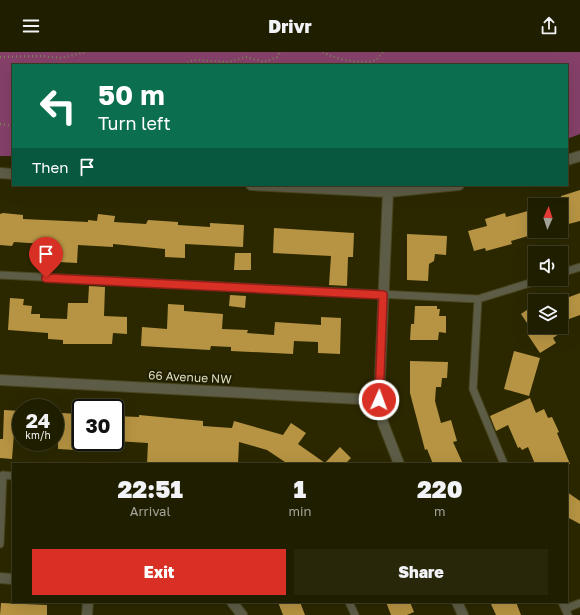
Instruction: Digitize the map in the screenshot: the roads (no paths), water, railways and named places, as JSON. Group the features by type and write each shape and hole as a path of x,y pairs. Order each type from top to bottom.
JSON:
{"street":[{"path":"568,160 580,156"},
{"path":"0,173 12,174"},
{"path":"271,186 388,192 449,186"},
{"path":"388,192 379,400 383,423 399,463"},
{"name":"66 Avenue NW","path":"0,380 379,400"},
{"path":"0,578 12,579"},
{"path":"87,615 88,603"},
{"path":"233,603 242,615"},
{"path":"457,603 462,615"}],"lane":[{"path":"568,271 580,267"},
{"path":"0,275 478,299 528,284"},
{"path":"478,299 473,389 504,463"},
{"path":"0,544 2,475 12,476"},
{"path":"349,603 355,615"},
{"path":"565,609 580,603"}]}
